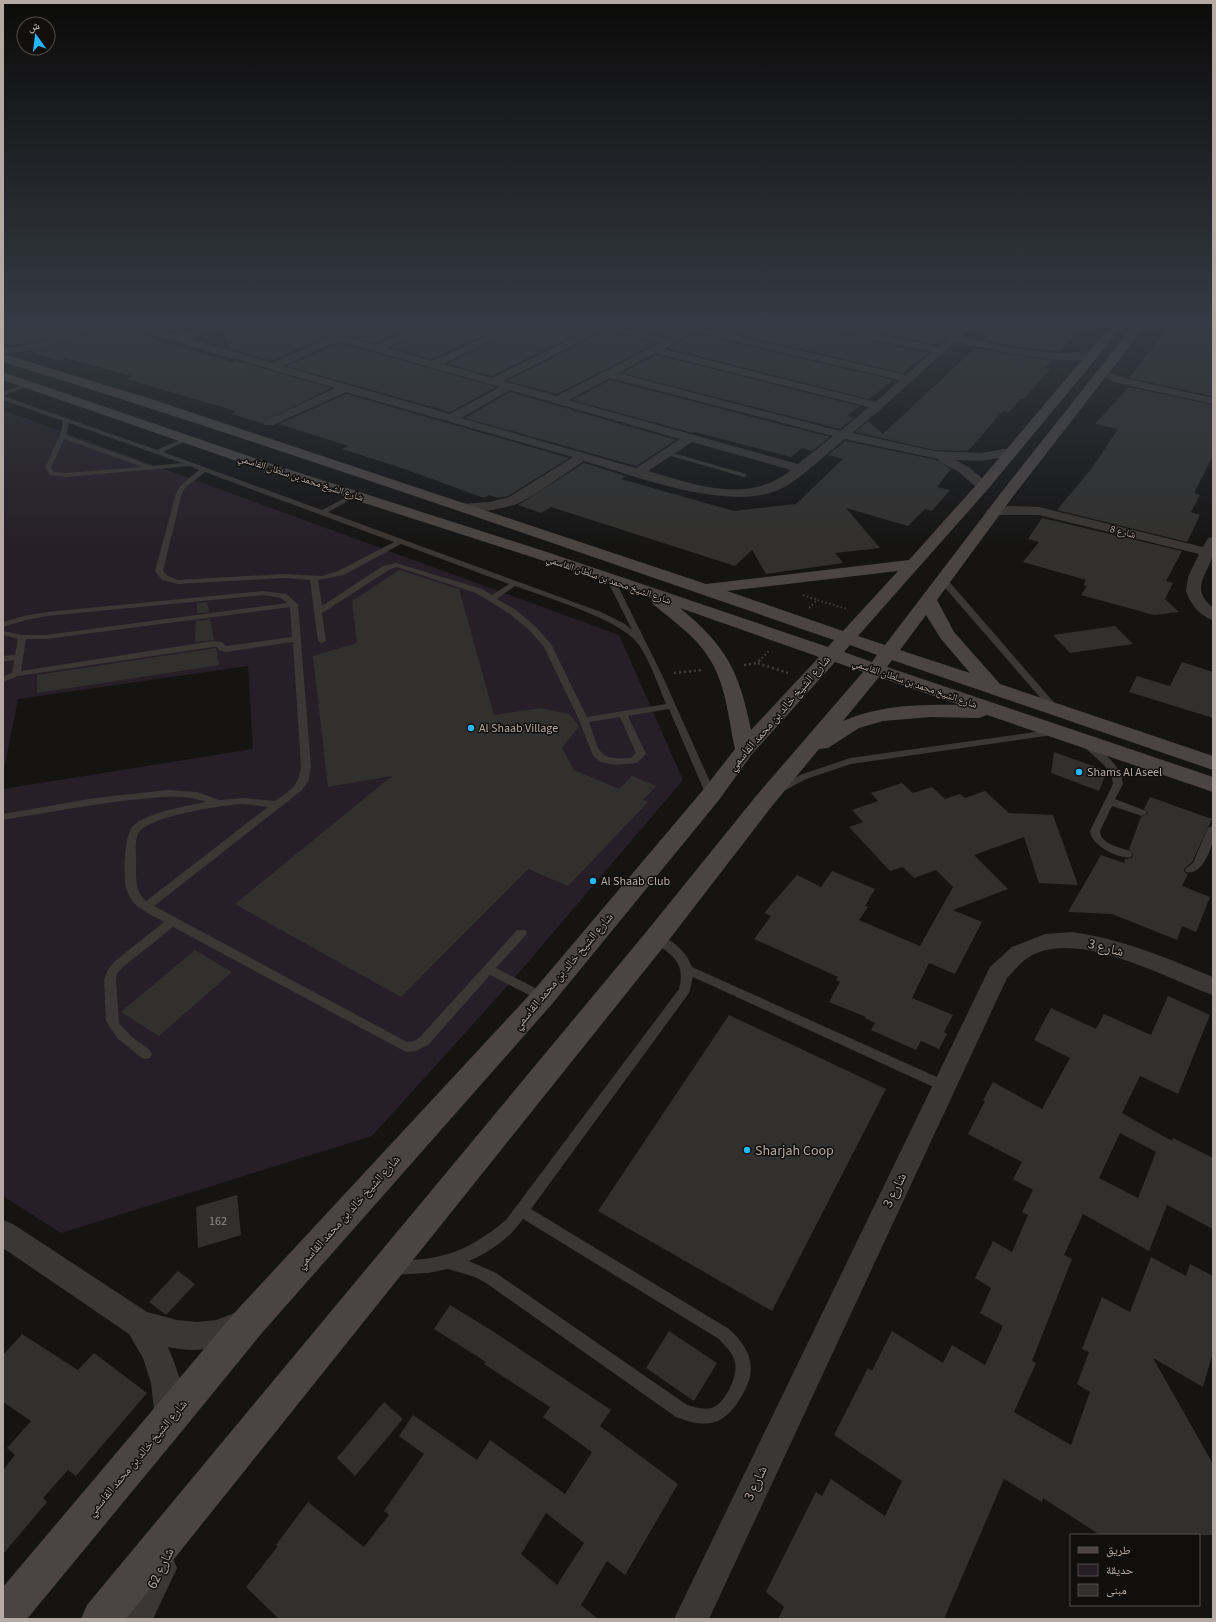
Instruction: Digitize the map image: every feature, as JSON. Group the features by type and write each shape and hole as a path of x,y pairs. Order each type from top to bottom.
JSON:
{"main road":[{"name":"شارع الشيخ محمد بن سلطان القاسمي","path":"61,397 651,594 839,645 883,660 993,687 1213,763"},
{"name":"شارع الشيخ محمد بن سلطان القاسمي","path":"129,397 706,589 839,645"},
{"name":"شارع الشيخ خالد بن محمد القاسمي","path":"3,1618 170,1419 248,1322 543,997 711,795 744,749 914,564 983,486 1057,397"},
{"path":"101,1619 656,938 764,801 883,660 1008,492 1083,397"},
{"path":"706,589 914,564"},
{"path":"651,594 708,644 722,664 733,693 744,749"},
{"path":"928,600 933,614 946,636 993,687"},
{"name":"شارع الشيخ محمد بن سلطان القاسمي","path":"883,660 1004,714 1213,784"},
{"path":"803,754 851,725 878,716 908,711 1004,714"}],"street":[{"path":"269,424 327,397"},
{"path":"376,397 704,491 742,493 775,487 783,483 888,397"},
{"path":"452,418 491,397"},
{"path":"548,397 801,469"},
{"path":"560,400 566,397"},
{"path":"696,397 843,435 934,455 981,457 1011,452"},
{"path":"841,397 878,406"},
{"path":"1193,397 1213,401"},
{"path":"638,472 691,437"},
{"path":"934,455 963,469 983,486"},
{"path":"463,507 490,506 514,500 583,456"},
{"name":"شارع 8","path":"1008,492 1021,502 1039,511"},
{"path":"510,523 507,511 514,500"},
{"name":"شارع 8","path":"993,512 1010,510 1039,511 1210,546"},
{"path":"1210,546 1196,577 1193,589 1194,596 1201,605 1213,615"},
{"name":"شارع 3","path":"691,1619 998,973 1005,963 1026,949 1040,944 1070,940 1104,944 1120,949 1213,986"},
{"path":"3,1233 139,1324 162,1332 188,1335 215,1334 248,1322"},
{"path":"139,1324 155,1350 164,1376 170,1419"},
{"name":"شارع 62","path":"135,1619 184,1517"}],"lane":[{"path":"3,398 204,469 598,614 622,626 641,642"},
{"path":"66,421 62,436 48,468 52,474 66,475 192,465"},
{"path":"62,436 153,468"},
{"path":"156,452 186,439"},
{"path":"666,453 744,475"},
{"path":"204,469 181,490 160,566 161,575 171,580 187,582 283,576 314,578 335,575 401,542"},
{"path":"322,513 355,494"},
{"path":"318,612 386,568 405,566 493,598 513,612 544,641 584,720 596,754 610,761 634,761 640,756 641,751 623,714"},
{"path":"314,578 322,642"},
{"path":"611,580 658,675 711,795"},
{"path":"943,580 1054,708"},
{"path":"493,598 516,583"},
{"path":"3,625 47,614 263,593 283,596 294,604"},
{"path":"3,634 22,637 46,637 294,604"},
{"path":"146,907 298,789 306,774 294,604"},
{"path":"16,674 22,637"},
{"path":"3,679 16,674 213,644 218,644 222,648 226,649 296,639"},
{"path":"3,659 18,657"},
{"path":"584,720 672,706"},
{"path":"764,801 803,776 850,761 1061,732"},
{"path":"1082,740 1116,774 1118,784 1095,831 1095,835 1102,844 1127,854"},
{"path":"3,817 88,802 168,793 196,795 219,804"},
{"path":"277,805 243,801 219,804 153,818 139,825 133,835 131,890 134,897 146,907 406,1047 416,1046 424,1041 520,932"},
{"path":"1110,801 1142,813"},
{"path":"1190,869 1197,865 1208,833"},
{"path":"146,1054 118,1032 114,1026 112,1020 110,976 119,964 173,921"},
{"path":"388,1268 409,1268 449,1262 482,1249 511,1225 685,990 688,979 688,970 683,958 656,938"},
{"path":"488,969 543,997"},
{"path":"688,970 944,1086"},
{"path":"449,1262 491,1278 682,1411 694,1416 707,1417 719,1413 729,1406 744,1377 740,1353 733,1342 724,1334 522,1211"}],"green space":[{"path":"3,410 619,635 683,780 511,982 372,1136 61,1233 3,1196 3,789 253,749 248,666 18,699 3,774"}],"building":[{"path":"187,397 314,397 261,423 231,414 236,411"},
{"path":"340,397 355,397 569,458 508,496 498,498 489,495 484,498 399,467 342,449 348,446 279,424"},
{"path":"395,397 478,397 450,412"},
{"path":"502,397 526,397 676,440 636,466 465,418"},
{"path":"578,397 674,397 830,437 812,451 802,448 791,457 695,432 693,433 572,400"},
{"path":"714,397 823,397 860,406 847,416 854,418 840,429"},
{"path":"860,397 872,397 869,399"},
{"path":"923,397 1026,397 1024,399 1021,399 1009,412 1003,411 968,451 934,450 855,432 868,421 883,434"},
{"path":"1120,397 1174,397 1213,405 1213,456 1194,493 1200,495 1191,512 1200,515 1187,542 1057,510 1092,468 1118,429 1095,424"},
{"path":"845,441 937,460 951,469 937,487 950,490 932,511 925,509 908,526 846,508 880,548 835,553 843,563 766,574 752,550 735,566 551,507 541,513 518,505 584,463 626,476 621,479 734,511 796,504 843,459 828,455"},
{"path":"1042,518 1182,551 1166,581 1173,583 1165,599 1179,612 1154,615 1081,595 1087,586 1083,585 1086,580 1023,562 1039,542 1028,539"},
{"path":"399,570 459,589 494,715 541,708 569,714 579,726 562,748 574,770 619,789 632,776 656,786 643,800 648,802 568,886 528,869 401,997 235,904 392,776 328,787 313,656 357,643 352,601"},
{"path":"207,602 209,612 197,613 197,603"},
{"path":"210,619 214,640 195,642 196,621"},
{"path":"1115,626 1133,644 1070,653 1053,635"},
{"path":"216,648 219,665 37,693 37,675"},
{"path":"1182,662 1213,672 1213,718 1129,692 1137,676 1170,686"},
{"name":"Shams Al Aseel","path":"1054,752 1107,771 1099,791 1051,773"},
{"path":"902,783 913,793 932,787 945,799 960,794 965,798 985,791 1009,813 1053,815 1078,885 1039,883 1024,837 974,855 1008,889 953,910 982,922 955,974 929,963 912,998 953,1015 944,1032 947,1034 939,1049 921,1041 916,1050 871,1030 875,1023 865,1018 866,1017 829,1002 840,982 836,980 838,977 754,939 771,916 764,913 797,875 821,887 832,871 875,889 865,906 868,907 859,920 920,946 953,887 936,870 914,878 903,867 890,871 849,827 863,822 852,810 878,801 871,793"},
{"path":"1150,797 1212,819 1192,862 1184,869 1185,873 1188,874 1182,886 1210,897 1196,932 1182,926 1177,940 1112,914 1068,912 1101,855 1124,863 1125,859 1132,858 1133,854 1129,849 1141,817 1148,813 1144,809"},
{"path":"195,950 232,972 159,1036 121,1012"},
{"path":"1168,996 1210,1015 1178,1094 1140,1076 1122,1113 1172,1141 1173,1138 1213,1158 1213,1229 1167,1205 1149,1251 1083,1214 1064,1255 1072,1259 1032,1361 1036,1363 1014,1412 1071,1445 1090,1392 1077,1384 1089,1352 1082,1349 1102,1297 1130,1312 1151,1257 1186,1276 1190,1264 1213,1276 1213,1352 1203,1387 1153,1358 1213,1464 1213,1535 1098,1534 1043,1498 1042,1502 1004,1479 944,1619 778,1619 784,1607 766,1592 816,1492 822,1496 831,1479 885,1516 902,1481 834,1435 868,1368 872,1371 892,1331 943,1363 952,1345 985,1365 1003,1326 980,1313 991,1288 975,1278 993,1241 1012,1252 1028,1215 1022,1212 1033,1190 1013,1179 1022,1162 968,1134 985,1101 983,1100 993,1082 1042,1109 1070,1058 1034,1040 1051,1008 1096,1029 1104,1014 1151,1035","holes":["1120,1133 1156,1152 1138,1198 1099,1178"]},
{"name":"Sharjah Coop","path":"729,1015 886,1089 772,1311 598,1211"},
{"path":"237,1195 241,1235 198,1248 196,1207"},
{"path":"178,1271 195,1284 166,1315 149,1302"},
{"path":"450,1305 494,1332 611,1410 600,1426 678,1484 625,1575 607,1561 581,1605 598,1619 279,1619 246,1587 278,1546 276,1545 308,1502 364,1547 389,1515 384,1511 424,1454 399,1436 413,1415 477,1460 490,1440 565,1494 592,1452 543,1417 550,1407 484,1364 486,1362 434,1329","holes":["546,1513 584,1543 557,1585 521,1554"]},
{"path":"669,1331 717,1363 694,1401 646,1368"},
{"path":"22,1334 78,1370 94,1353 147,1393 76,1476 68,1470 43,1498 47,1502 3,1554 3,1470 15,1455 7,1448 31,1421 3,1402 3,1355"},
{"path":"384,1402 403,1419 355,1476 337,1458"}],"place":[{"name":"Al Shaab Village","path":"471,728"},
{"name":"Shams Al Aseel","path":"1079,772"},
{"name":"Al Shaab Club","path":"593,881"},
{"name":"Sharjah Coop","path":"747,1150"}]}
